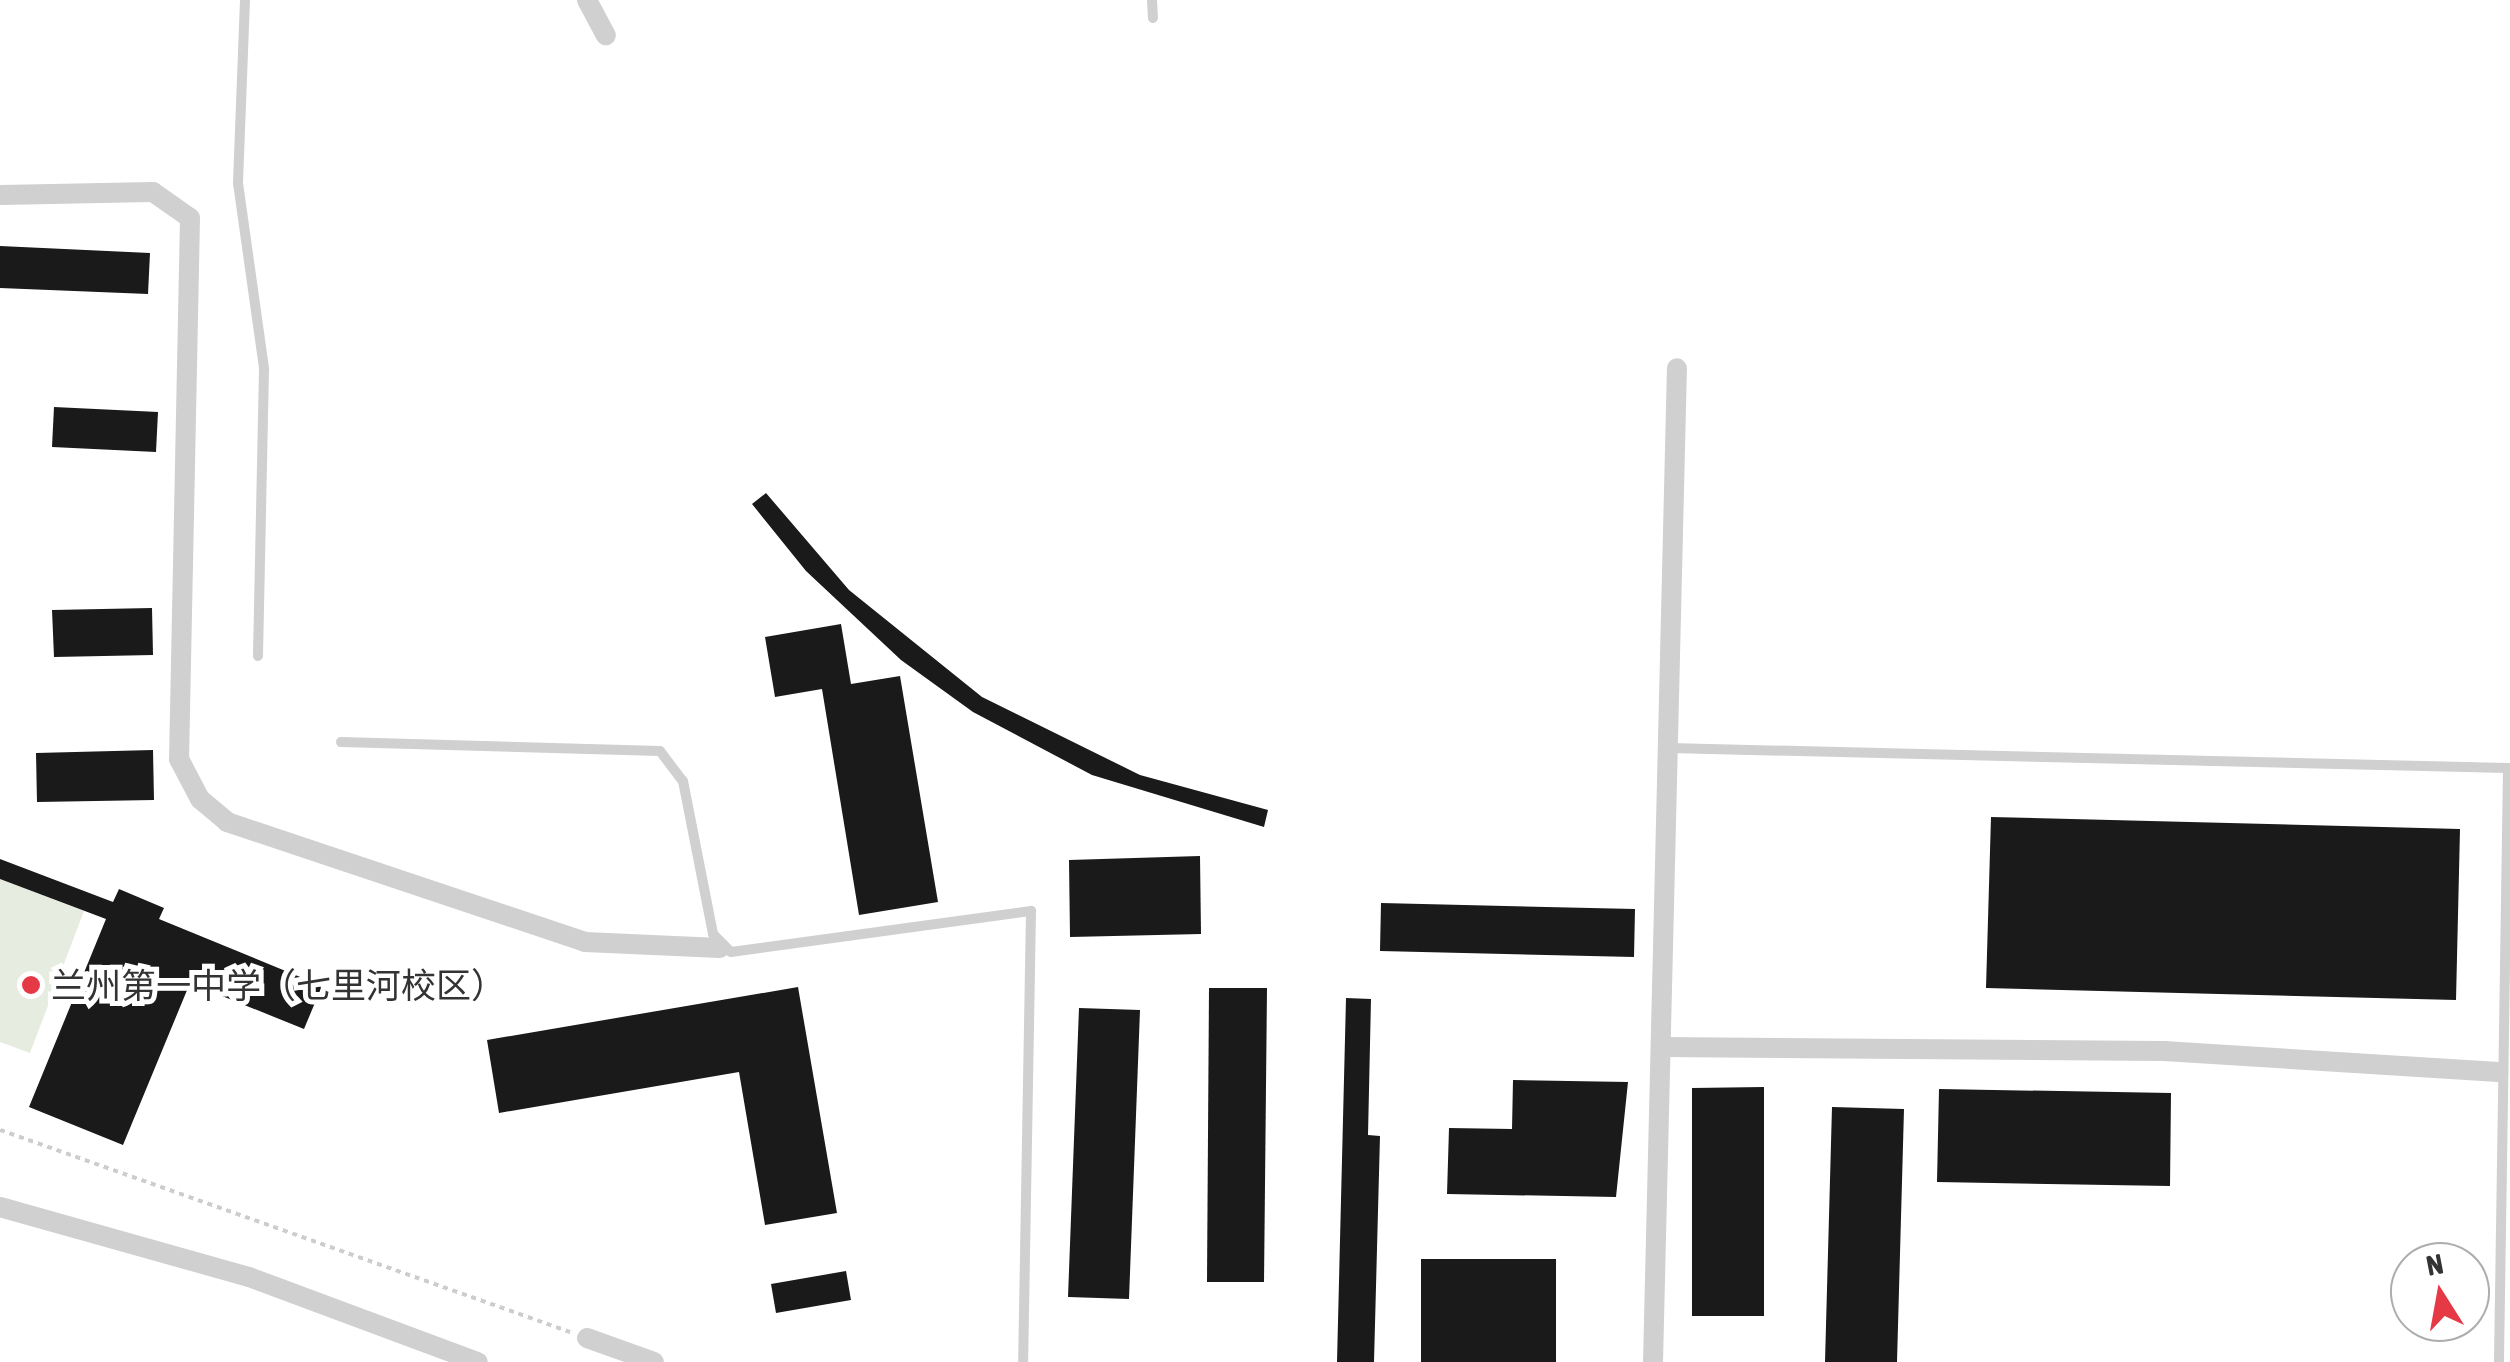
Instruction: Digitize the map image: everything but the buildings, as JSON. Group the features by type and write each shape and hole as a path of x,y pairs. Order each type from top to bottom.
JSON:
{"street":[{"path":"588,0 606,35"},
{"path":"0,194 154,192 190,218 179,759 200,798 227,822 584,942 720,948"},
{"path":"1653,1362 1677,368"},
{"path":"1660,1047 2164,1051 2498,1072"},
{"path":"0,1207 250,1277 478,1362"},
{"path":"587,1338 654,1362"}],"lane":[{"path":"245,0 238,183 264,369 258,656"},
{"path":"1152,0 1153,18"},
{"path":"341,742 660,750 684,780 720,948 1031,911 1023,1362"},
{"path":"1668,748 2508,768 2498,1072 2499,1362"}],"path":[{"path":"0,1130 587,1338"}],"shaded area":[{"path":"0,879 84,911 30,1053 0,1042"}],"place":[{"name":"兰州第一中学（七里河校区）","path":"31,985"}]}
